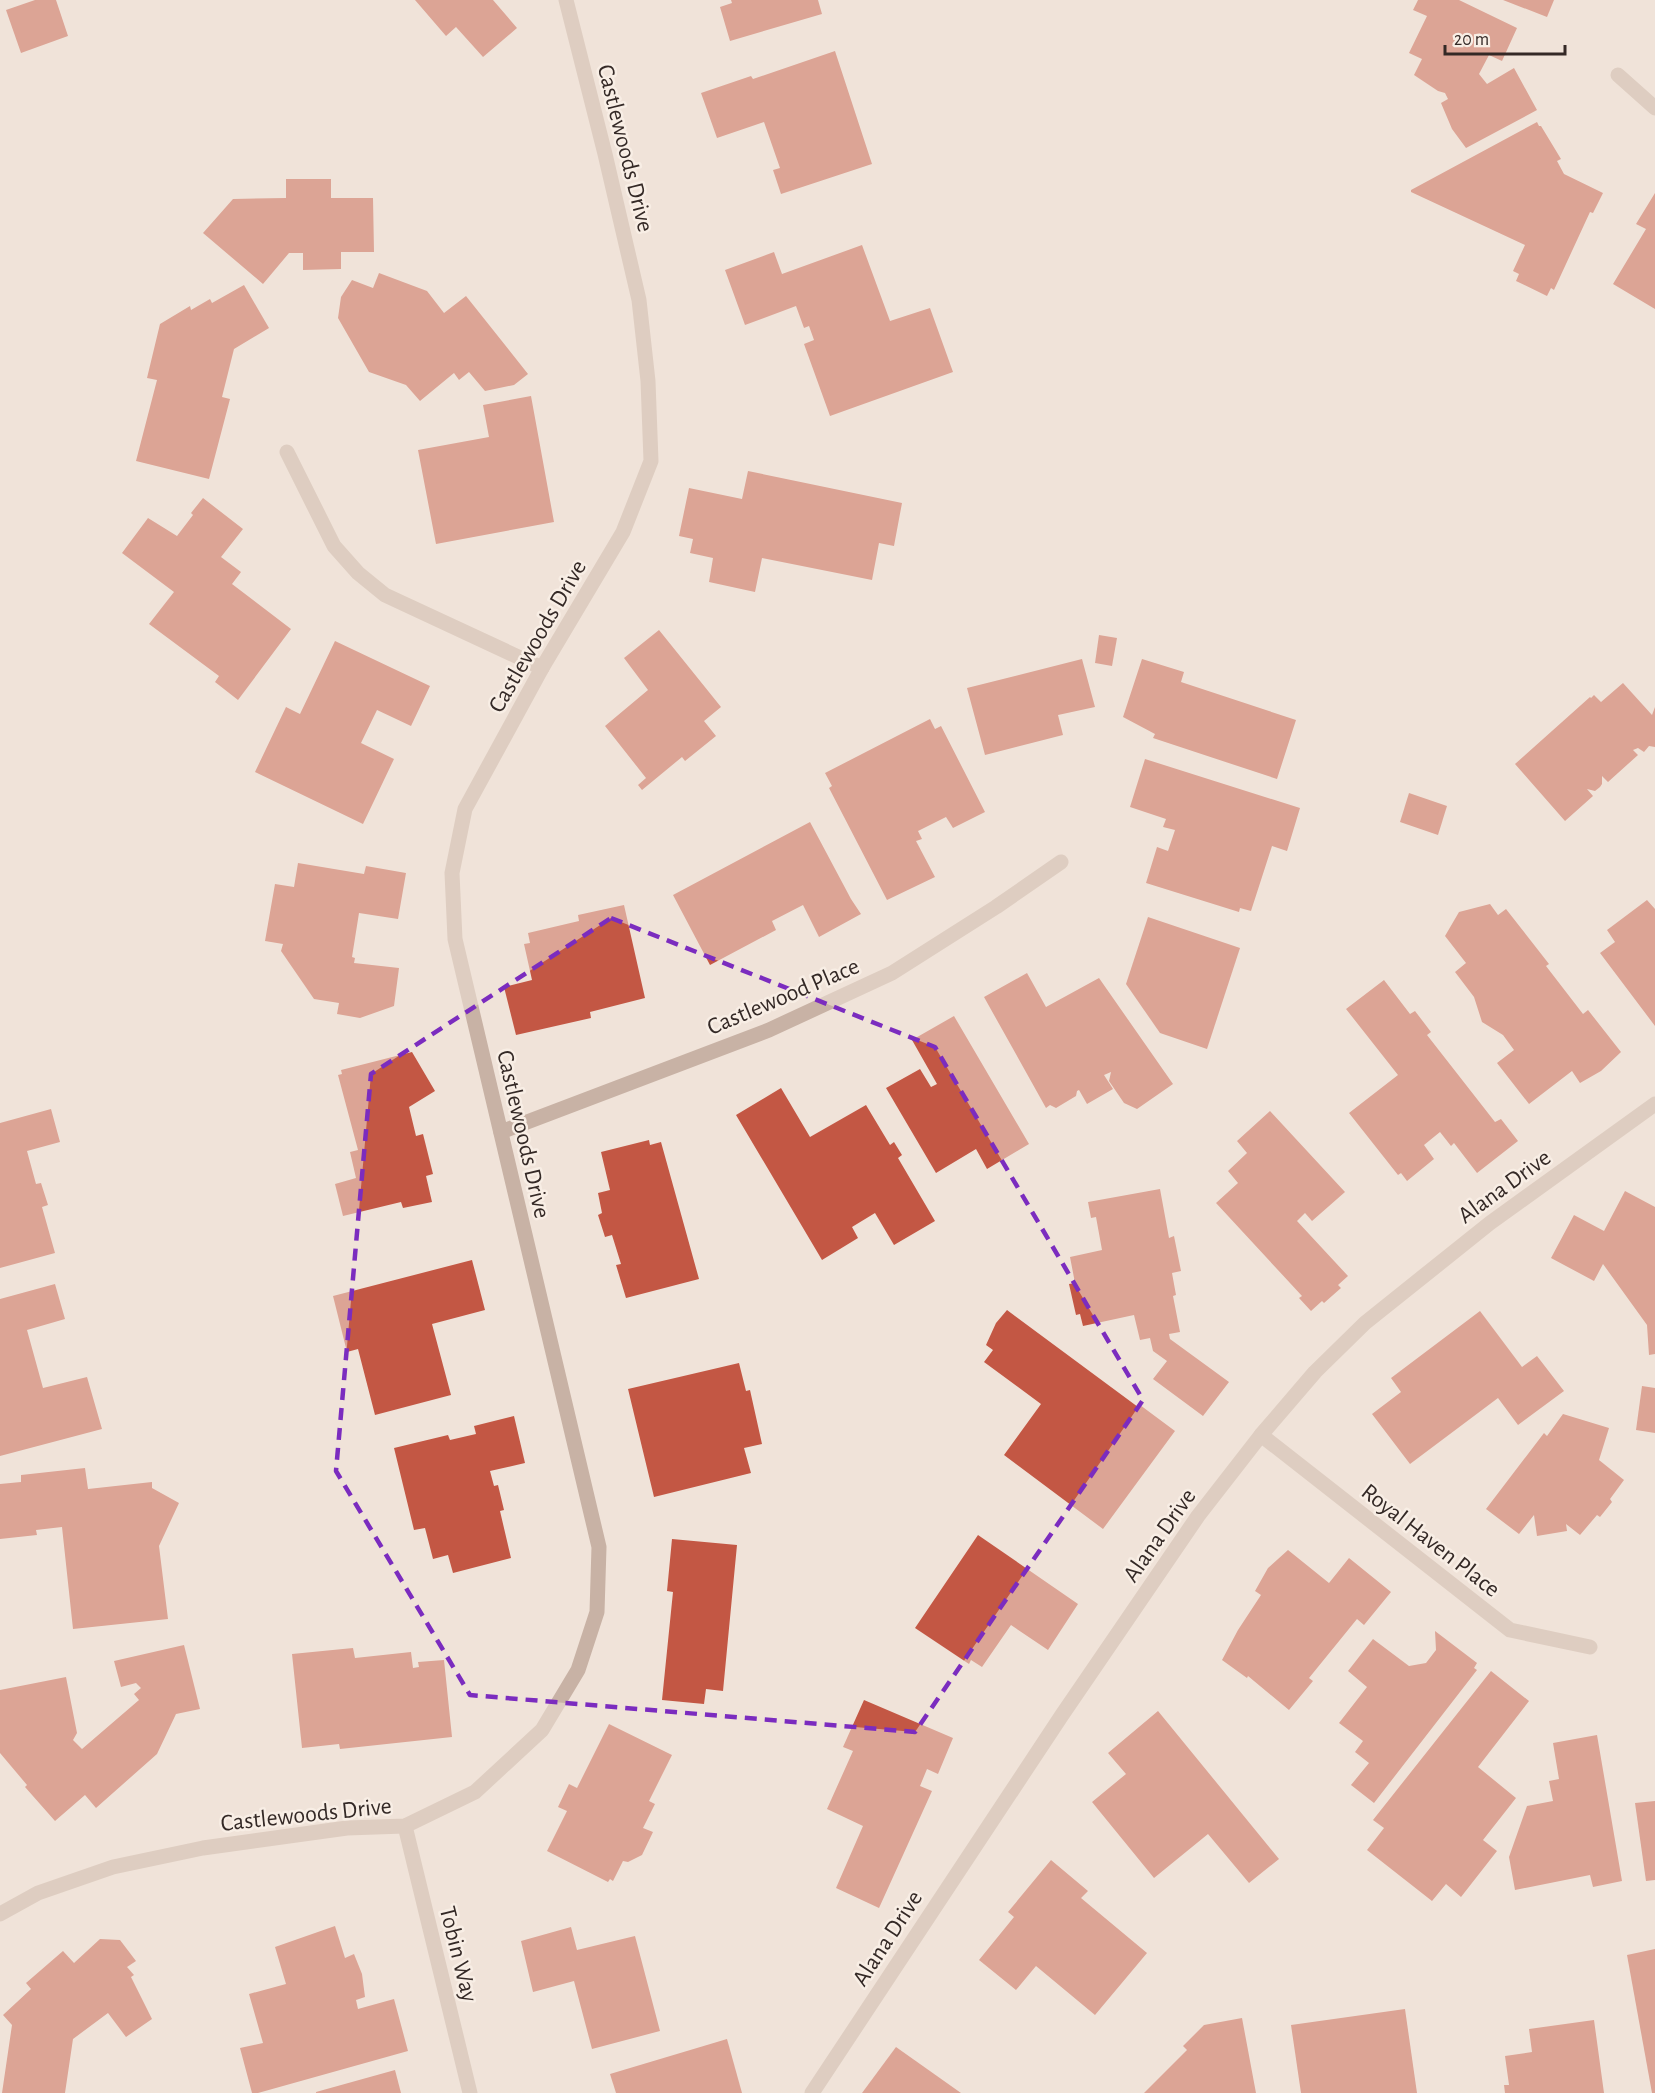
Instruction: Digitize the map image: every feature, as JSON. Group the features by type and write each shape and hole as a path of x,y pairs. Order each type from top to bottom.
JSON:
{"street":[{"name":"Castlewoods Drive","path":"0,1914 38,1893 113,1868 214,1846 348,1828 405,1826 475,1792 542,1730 578,1670 597,1612 599,1547 455,939 452,873 465,809 542,668 623,532 651,461 648,381 639,300 566,0"},
{"path":"1618,75 1655,108"},
{"path":"287,452 334,546 358,573 385,595 542,668"},
{"name":"Castlewood Place","path":"501,1132 769,1030 892,973 996,908 1062,862"},
{"name":"Alana Drive","path":"812,2093 1062,1715 1198,1516 1315,1372 1365,1323 1490,1223 1655,1104"},
{"name":"Royal Haven Place","path":"1261,1436 1510,1630 1590,1647"},
{"name":"Tobin Way","path":"405,1826 470,2093"}],"highlighted area":[{"path":"611,918 935,1047 1143,1400 915,1732 470,1695 336,1471 371,1074"}],"building":[{"path":"35,0 56,0 68,36 21,53 6,10"},
{"path":"415,0 493,0 517,28 483,57 456,27 446,36"},
{"path":"731,0 818,0 822,14 730,41 720,7 732,3"},
{"path":"1418,0 1459,0 1517,28 1502,61 1489,55 1479,74 1487,84 1514,68 1537,110 1466,148 1452,129 1441,103 1448,99 1445,93 1414,75 1422,59 1409,53 1427,16 1413,10"},
{"path":"1503,0 1554,0 1547,17"},
{"path":"835,51 872,164 781,194 773,170 780,168 764,122 717,138 701,93 751,76 753,79"},
{"path":"1537,122 1561,159 1557,161 1564,174 1603,193 1593,213 1590,212 1554,290 1551,288 1547,296 1516,281 1519,274 1513,271 1525,245 1411,192"},
{"path":"286,179 331,179 331,198 373,198 374,252 341,252 341,269 303,270 303,253 289,253 263,284 203,233 233,199 286,198"},
{"path":"1655,193 1655,309 1613,284 1646,229 1636,224"},
{"path":"862,245 890,321 930,308 953,372 830,416 804,344 814,340 809,326 804,328 796,306 745,325 725,270 774,252 782,274"},
{"path":"379,273 427,291 444,313 466,296 528,374 514,385 485,391 469,372 459,380 454,373 420,401 406,385 369,372 338,318 341,297 352,280 373,288"},
{"path":"244,285 269,328 234,349 222,397 230,399 209,479 136,461 157,380 147,378 160,324 190,306 191,310 210,299 212,303"},
{"path":"531,396 554,522 436,544 418,450 489,437 483,405"},
{"path":"748,471 902,503 894,546 879,543 872,580 762,558 755,592 709,582 713,558 690,553 693,539 679,536 689,488 742,499"},
{"path":"203,498 243,529 221,557 241,572 232,584 291,629 238,700 215,682 219,676 149,624 174,592 122,553 148,518 177,536"},
{"path":"659,630 721,707 704,721 716,736 685,761 682,757 642,790 638,785 646,778 605,726 648,690 624,658"},
{"path":"1099,635 1117,638 1112,666 1095,663"},
{"path":"335,641 430,686 411,726 377,710 361,743 394,759 363,824 255,772 286,707 300,714"},
{"path":"1082,659 1095,707 1058,715 1063,735 985,755 967,688"},
{"path":"1142,659 1184,672 1181,682 1296,720 1277,779 1153,738 1155,734 1123,717"},
{"path":"1623,683 1652,715 1655,707 1655,747 1649,746 1644,752 1638,748 1633,750 1638,755 1608,782 1602,776 1602,784 1595,791 1587,789 1593,796 1565,821 1515,764 1590,697 1594,695 1601,702"},
{"path":"930,719 935,729 941,726 985,812 953,828 946,817 918,831 922,839 916,841 935,877 887,900 829,788 832,786 825,773"},
{"path":"1145,759 1300,808 1287,851 1272,846 1251,911 1240,908 1239,912 1146,883 1157,847 1168,851 1175,830 1163,827 1166,819 1130,807"},
{"path":"1409,793 1447,806 1438,835 1400,822"},
{"path":"810,822 861,914 819,937 803,905 772,921 776,930 710,965 673,895"},
{"path":"298,863 364,874 366,866 406,873 398,919 359,913 352,957 355,958 354,963 399,968 394,1006 360,1018 337,1014 339,1003 314,999 281,951 283,944 265,941 275,884 294,887"},
{"path":"1647,900 1655,909 1655,1026 1600,953 1615,942 1607,930"},
{"path":"1490,904 1498,915 1506,909 1549,964 1546,966 1583,1014 1588,1010 1621,1052 1601,1071 1580,1083 1572,1071 1529,1104 1497,1063 1514,1050 1503,1035 1482,1022 1474,997 1455,972 1466,963 1445,936 1459,912"},
{"path":"624,905 645,998 590,1012 591,1018 516,1035 504,987 532,980 524,944 530,943 528,933 579,921 578,915"},
{"path":"1148,917 1240,948 1207,1049 1160,1033 1126,984"},
{"path":"1027,973 1046,1007 1099,978 1173,1084 1137,1109 1124,1103 1109,1081 1111,1072 1104,1075 1113,1089 1087,1104 1079,1090 1076,1096 1056,1108 1050,1105 1046,1108 984,997"},
{"path":"1384,980 1410,1014 1415,1011 1431,1032 1427,1035 1495,1122 1501,1119 1518,1141 1477,1173 1454,1143 1451,1146 1440,1132 1424,1145 1434,1159 1407,1181 1401,1173 1398,1175 1349,1113 1398,1075 1346,1009"},
{"path":"954,1016 1029,1144 987,1169 976,1149 936,1173 886,1088 920,1069 931,1087 937,1084 912,1040"},
{"path":"412,1052 435,1091 409,1107 416,1136 423,1134 433,1174 426,1176 432,1202 403,1208 401,1202 343,1216 335,1184 356,1178 350,1152 358,1150 338,1075 342,1074 341,1070"},
{"path":"781,1088 810,1137 866,1105 890,1145 894,1142 902,1155 898,1158 935,1221 894,1245 875,1213 852,1227 858,1238 822,1260 736,1115"},
{"path":"51,1109 60,1142 27,1151 36,1184 41,1183 48,1205 42,1207 55,1253 0,1268 0,1123"},
{"path":"1270,1111 1345,1192 1312,1221 1305,1213 1297,1221 1348,1276 1338,1285 1341,1288 1311,1311 1299,1298 1302,1296 1216,1203 1238,1183 1228,1171 1247,1153 1237,1141"},
{"path":"649,1140 650,1145 661,1142 699,1279 626,1298 616,1265 621,1264 612,1235 605,1237 598,1215 602,1213 598,1193 610,1190 601,1152"},
{"path":"1160,1189 1169,1238 1174,1236 1181,1271 1172,1273 1176,1295 1173,1296 1180,1332 1169,1334 1170,1339 1229,1382 1203,1416 1153,1379 1167,1361 1153,1351 1150,1338 1140,1340 1134,1315 1083,1326 1080,1314 1076,1315 1069,1284 1075,1283 1070,1257 1102,1250 1096,1217 1091,1218 1088,1202"},
{"path":"1625,1191 1655,1207 1655,1354 1649,1355 1647,1325 1603,1264 1594,1281 1551,1258 1574,1215 1604,1231"},
{"path":"472,1260 485,1310 432,1324 451,1395 375,1415 358,1349 347,1352 333,1296"},
{"path":"55,1284 65,1319 27,1330 43,1388 87,1377 102,1429 0,1456 0,1299"},
{"path":"1007,1310 1138,1407 1140,1405 1175,1431 1103,1529 1004,1455 1041,1404 984,1362 993,1350 986,1345 996,1323"},
{"path":"1480,1311 1522,1367 1537,1356 1564,1391 1518,1425 1498,1398 1410,1464 1372,1414 1401,1392 1391,1378"},
{"path":"739,1363 746,1391 750,1390 762,1444 744,1448 751,1473 654,1497 628,1389"},
{"path":"1642,1386 1655,1388 1655,1433 1636,1430"},
{"path":"1563,1414 1609,1428 1599,1460 1624,1480 1610,1499 1612,1502 1600,1517 1597,1515 1580,1535 1566,1524 1567,1531 1537,1536 1534,1515 1519,1534 1486,1509 1544,1433 1547,1436"},
{"path":"514,1416 525,1463 490,1471 494,1486 498,1485 504,1510 500,1511 511,1558 453,1573 448,1555 433,1559 425,1528 414,1530 394,1448 448,1435 450,1440 476,1434 474,1426"},
{"path":"85,1468 88,1489 152,1482 152,1488 179,1503 159,1546 168,1619 73,1629 62,1527 36,1530 37,1535 0,1539 0,1484 21,1482 21,1475"},
{"path":"978,1535 1078,1604 1048,1650 1011,1625 982,1667 971,1660 969,1664 915,1628"},
{"path":"672,1539 737,1545 723,1691 706,1689 704,1704 662,1700 673,1592 667,1591"},
{"path":"1288,1550 1329,1583 1349,1558 1391,1592 1364,1625 1357,1619 1309,1678 1313,1681 1289,1710 1248,1676 1247,1678 1222,1660 1261,1595 1255,1591 1268,1568"},
{"path":"1435,1631 1477,1663 1474,1668 1477,1670 1374,1803 1351,1785 1369,1763 1355,1752 1363,1741 1339,1723 1367,1687 1348,1671 1373,1639 1409,1666 1426,1663 1436,1650"},
{"path":"184,1645 200,1709 176,1714 157,1754 96,1808 85,1795 55,1821 25,1787 27,1785 0,1753 0,1690 66,1677 77,1733 73,1740 82,1749 139,1700 134,1694 141,1688 136,1683 121,1687 114,1661"},
{"path":"353,1648 355,1658 411,1652 413,1668 419,1667 418,1662 444,1660 452,1737 340,1749 339,1744 302,1748 292,1654"},
{"path":"1491,1671 1529,1701 1478,1767 1516,1798 1483,1840 1497,1851 1461,1897 1446,1884 1432,1901 1367,1850 1384,1828 1373,1820"},
{"path":"864,1700 953,1738 938,1774 927,1769 920,1786 932,1791 879,1908 836,1888 863,1826 827,1809 853,1751 843,1747"},
{"path":"1158,1711 1279,1859 1249,1883 1208,1834 1154,1878 1092,1802 1126,1774 1108,1753"},
{"path":"609,1724 672,1755 649,1801 655,1804 643,1828 653,1832 642,1855 628,1862 623,1861 613,1881 610,1879 608,1882 547,1851 567,1811 558,1807 569,1784 577,1788"},
{"path":"1597,1735 1622,1881 1593,1887 1590,1875 1515,1890 1509,1857 1527,1806 1553,1801 1549,1781 1559,1779 1553,1743"},
{"path":"1655,1801 1655,1880 1646,1881 1635,1803"},
{"path":"1051,1860 1088,1891 1081,1898 1147,1953 1095,2015 1036,1966 1016,1990 979,1960 1014,1917 1008,1912"},
{"path":"335,1926 345,1958 354,1954 362,1974 365,1997 356,2000 358,2009 394,1999 408,2051 252,2093 240,2048 263,2043 249,1994 286,1984 275,1947"},
{"path":"571,1927 577,1950 635,1936 660,2031 592,2049 574,1981 533,1992 521,1941"},
{"path":"100,1939 120,1940 136,1961 127,1967 134,1975 131,1977 152,2019 126,2037 108,2013 73,2039 65,2093 2,2093 12,2025 3,2015 31,1989 26,1983 63,1951 74,1963"},
{"path":"1655,1949 1655,2093 1652,2093 1627,1955"},
{"path":"1405,2009 1417,2093 1301,2093 1291,2025"},
{"path":"1242,2018 1256,2093 1144,2093 1187,2050 1183,2046 1204,2025"},
{"path":"1594,2020 1604,2093 1505,2093 1504,2085 1509,2085 1505,2056 1532,2052 1529,2029"},
{"path":"727,2039 742,2093 616,2093 610,2074"},
{"path":"896,2047 961,2093 862,2093"},
{"path":"395,2070 401,2093 316,2093 316,2092"}]}
